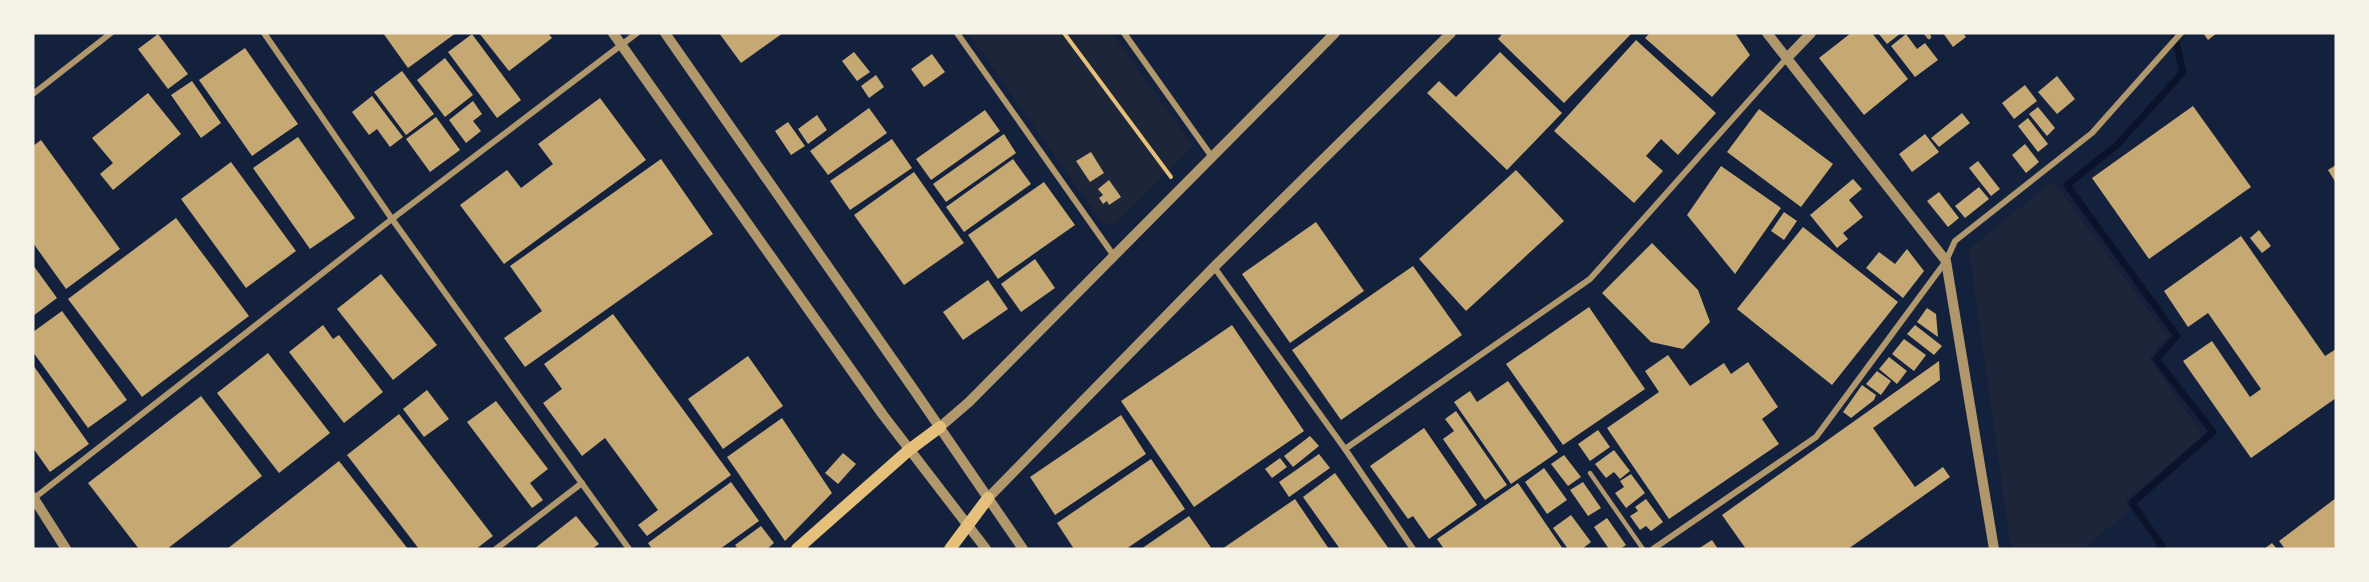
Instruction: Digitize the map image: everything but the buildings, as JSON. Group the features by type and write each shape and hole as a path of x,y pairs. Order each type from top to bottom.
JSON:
{"main road":[{"path":"797,549 909,450 940,427"},
{"path":"950,549 988,498"}],"street":[{"path":"33,94 111,33"},
{"path":"264,33 392,219 629,549"},
{"path":"613,33 909,450 986,549"},
{"path":"66,549 33,498 392,219 637,33"},
{"path":"665,33 1023,549"},
{"path":"957,33 1114,256"},
{"path":"1124,33 1212,158"},
{"path":"940,427 969,402 1335,33"},
{"path":"988,498 1214,267 1452,33"},
{"path":"1767,33 1946,261 1995,549"},
{"path":"1345,449 1590,279 1811,33"},
{"path":"1653,549 1816,437 1946,261 1955,241 2092,133 2181,33"},
{"path":"1214,267 1345,449 1413,549"},
{"path":"496,549 582,483"}],"lane":[{"path":"1590,472 1643,549"}],"path":[{"path":"1064,33 1179,190"}],"shaded area":[{"path":"968,33 1112,33 1193,146 1116,223 1103,224"},
{"path":"2053,181 2167,336 2149,358 2203,436 2125,501 2130,510 2083,549 2011,549 1969,249"}],"waterway":[{"path":"2159,549 2162,546 2132,503 2213,432 2156,359 2177,336 2067,185 2118,144 2183,72 2174,33"}]}
